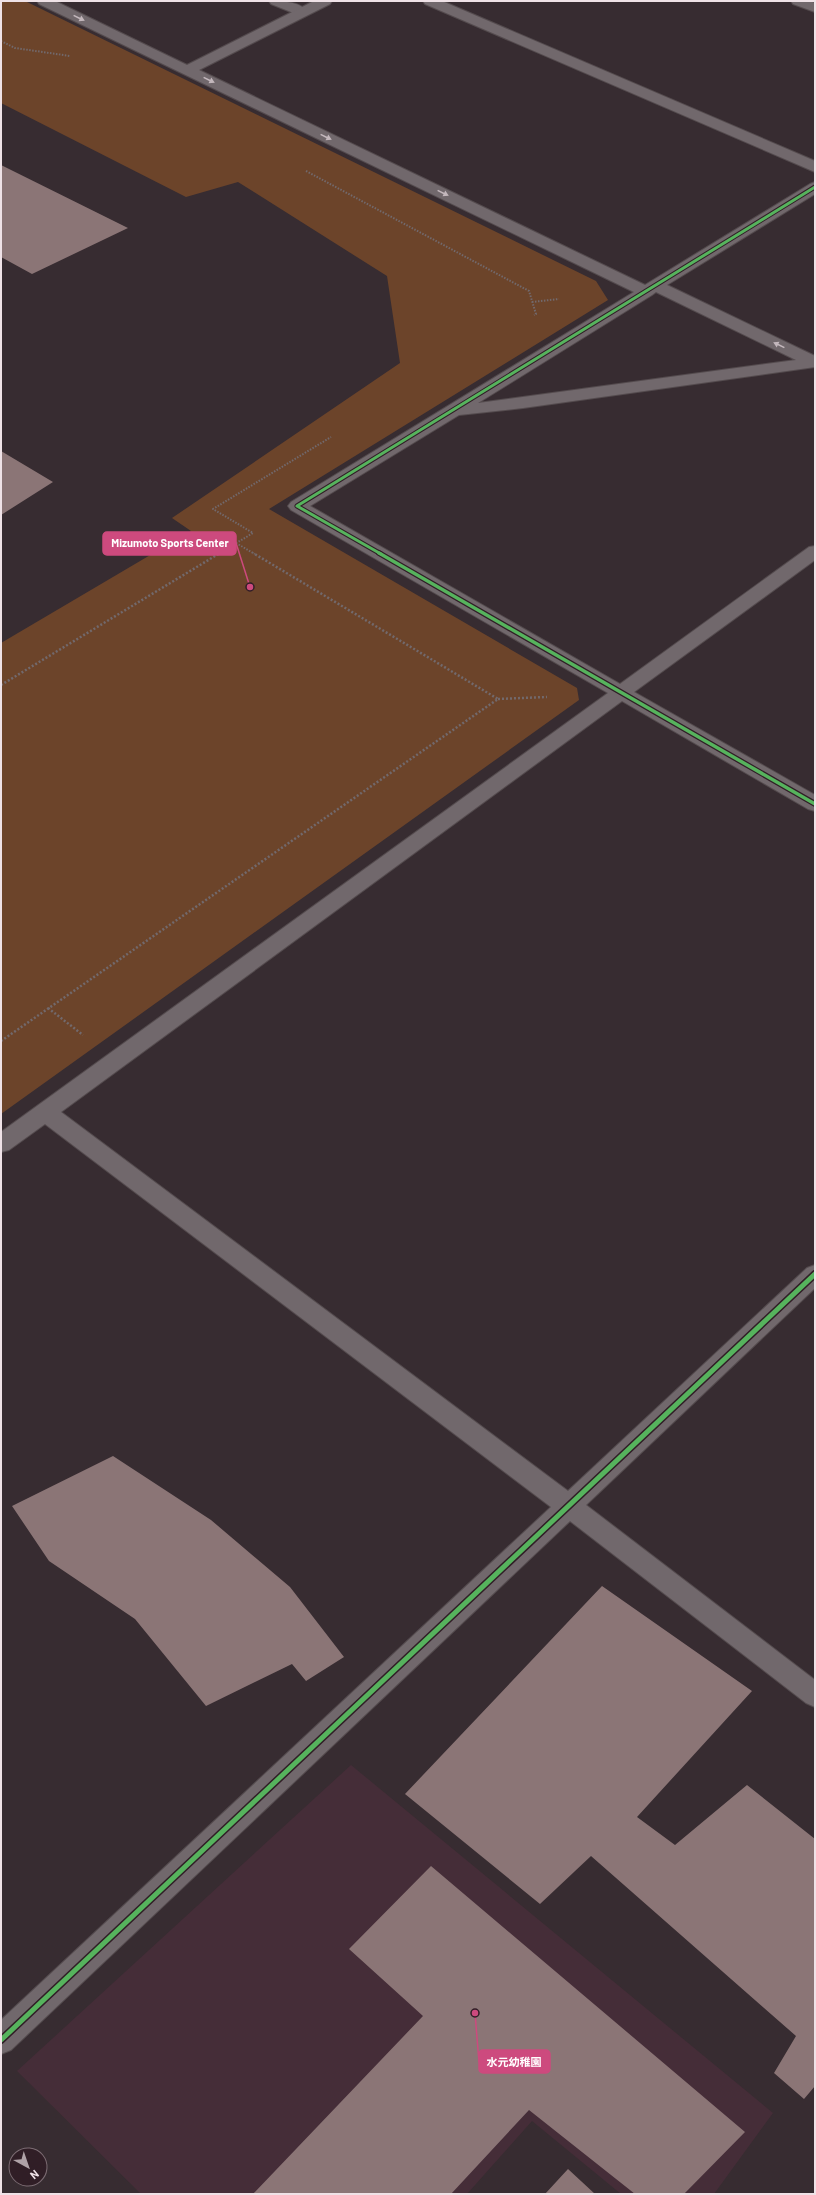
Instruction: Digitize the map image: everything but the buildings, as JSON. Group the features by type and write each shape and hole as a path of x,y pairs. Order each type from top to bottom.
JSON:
{"street":[{"path":"44,1 651,289 814,362"},
{"path":"276,1 301,12"},
{"path":"188,70 325,1"},
{"path":"430,1 815,167"},
{"path":"798,1 815,8"},
{"path":"815,187 297,506 619,693 815,804"},
{"path":"455,410 561,398 814,362"},
{"path":"1,1144 815,551"},
{"path":"45,1112 568,1506 815,1695"},
{"path":"1,2040 815,1274"}],"path":[{"path":"1,41 15,48 72,56"},
{"path":"303,170 529,290 536,314 529,318"},
{"path":"1,685 253,533 213,509 335,435"},
{"path":"236,543 498,699"},
{"path":"1,1041 498,699 552,696"}],"shaded area":[{"path":"1,1 25,1 596,281 608,300 269,509 577,688 579,700 1,1114 1,643 191,531 172,518 400,363 387,276 238,182 186,197 1,103"},
{"path":"351,1765 773,2113 714,2194 621,2194 532,2121 467,2194 141,2194 17,2071"}],"cycle path":[{"path":"815,187 297,506 815,804"},
{"path":"1,2040 815,1274"}],"place":[{"name":"Mizumoto Sports Center","path":"250,587"},
{"name":"水元幼稚園","path":"475,2013"}]}
